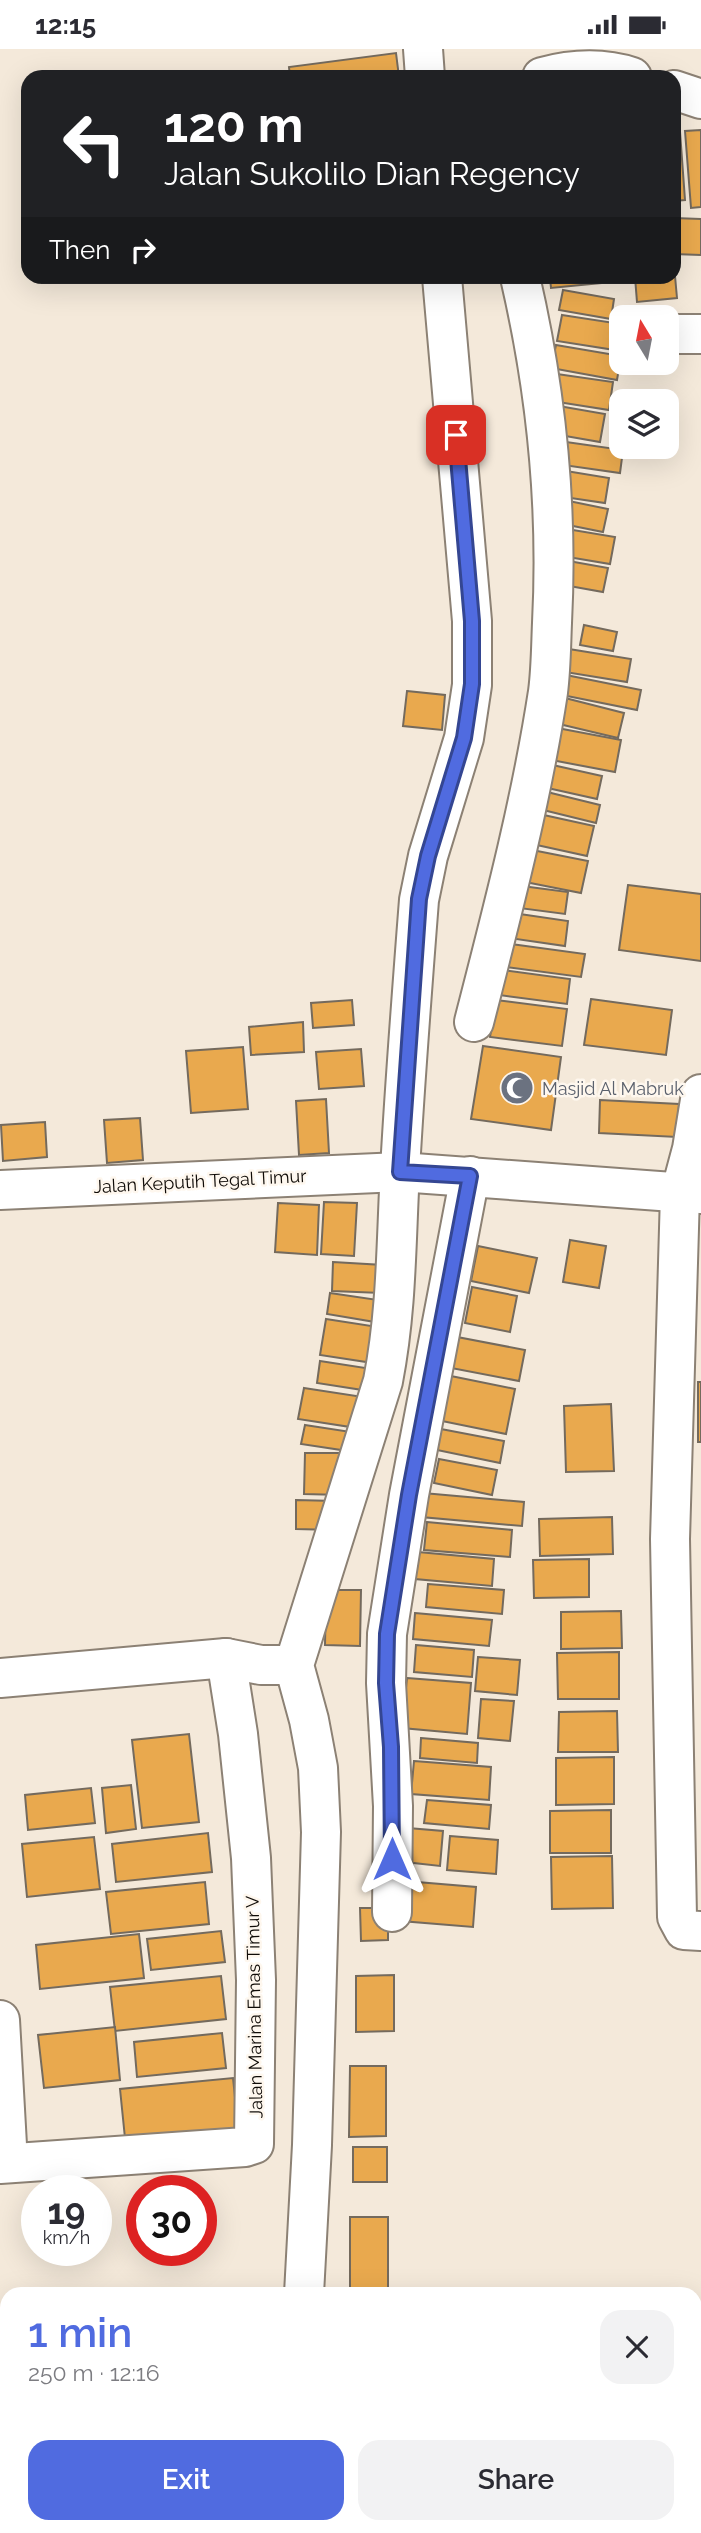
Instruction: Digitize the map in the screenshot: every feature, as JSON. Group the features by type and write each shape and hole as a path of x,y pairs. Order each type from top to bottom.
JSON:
{"street":[{"path":"422,49 424,70"},
{"path":"681,92 701,99"},
{"path":"304,2287 312,2145 321,1832 318,1768 309,1720 294,1665 383,1381 391,1340 396,1299 400,1172 419,899 428,856 464,738 472,684 472,621 443,284"},
{"path":"474,1022 512,872 548,690 554,580 547,432 531,326 522,284"},
{"path":"679,334 701,334"},
{"path":"701,1094 692,1149 690,1194 686,1539 677,1917 684,1930 701,1931"},
{"name":"Jalan Keputih Tegal Timur","path":"0,1190 400,1172 690,1194"},
{"path":"392,1912 393,1806 386,1683 387,1634 409,1495 470,1176"},
{"path":"0,1678 226,1658 261,1665 294,1665"},
{"name":"Jalan Marina Emas Timur V","path":"4,2164 245,2147 255,2142 256,1980 251,1858 238,1734 226,1658"},
{"path":"0,2020 4,2164"}],"building":[{"path":"396,53 398,70 289,70 289,67"},
{"path":"701,130 701,207 691,208 685,131"},
{"path":"681,145 685,200 681,200"},
{"path":"681,218 701,219 701,255 681,254"},
{"path":"551,284 591,284 551,288"},
{"path":"636,284 676,284 677,298 637,302"},
{"path":"563,290 614,299 613,305 609,305 609,319 559,310"},
{"path":"562,315 609,322 609,349 557,341"},
{"path":"556,345 609,354 609,375 618,375 617,380 551,368"},
{"path":"550,373 613,382 612,389 609,389 609,410 545,400"},
{"path":"553,405 605,414 600,442 548,433"},
{"path":"559,441 609,448 609,459 622,459 620,473 556,464"},
{"path":"560,470 609,478 605,503 557,496"},
{"path":"559,499 608,509 603,532 553,522"},
{"path":"561,528 615,537 610,564 556,555"},
{"path":"563,560 608,568 603,592 558,584"},
{"path":"584,625 617,632 613,651 580,645"},
{"path":"569,649 631,659 627,682 565,672"},
{"path":"556,673 641,690 637,710 552,693"},
{"path":"407,691 445,695 442,730 403,726"},
{"path":"565,698 624,713 618,738 559,724"},
{"path":"552,727 621,740 615,772 546,759"},
{"path":"548,764 602,776 597,799 543,787"},
{"path":"543,791 600,805 596,823 539,809"},
{"path":"530,812 594,826 587,856 523,842"},
{"path":"522,848 588,861 581,893 515,880"},
{"path":"628,885 701,894 701,961 619,950"},
{"path":"522,886 568,892 565,914 519,908"},
{"path":"513,913 568,921 565,946 509,938"},
{"path":"511,944 585,954 581,977 507,967"},
{"path":"503,970 570,979 567,1004 499,995"},
{"path":"591,999 672,1010 666,1055 584,1045"},
{"path":"352,1000 354,1025 313,1028 311,1003"},
{"path":"496,1000 567,1009 562,1046 490,1037"},
{"path":"303,1022 304,1052 251,1055 249,1027"},
{"name":"Masjid Al Mabruk","path":"483,1046 561,1057 551,1130 471,1119"},
{"path":"243,1047 248,1109 191,1113 186,1051"},
{"path":"361,1049 364,1086 319,1089 316,1052"},
{"path":"326,1099 329,1153 299,1155 296,1101"},
{"path":"600,1100 679,1104 677,1137 599,1133"},
{"path":"140,1118 143,1160 107,1163 104,1120"},
{"path":"45,1122 47,1157 3,1161 1,1125"},
{"path":"324,1202 357,1203 354,1256 321,1254"},
{"path":"278,1203 319,1205 317,1255 275,1252"},
{"path":"570,1240 606,1246 599,1288 563,1282"},
{"path":"478,1246 537,1258 529,1293 471,1281"},
{"path":"333,1262 383,1265 381,1293 332,1291"},
{"path":"472,1287 517,1296 510,1332 465,1323"},
{"path":"330,1293 378,1300 375,1322 327,1314"},
{"path":"326,1319 378,1327 373,1363 320,1355"},
{"path":"452,1336 525,1350 519,1381 446,1367"},
{"path":"320,1361 372,1369 369,1391 317,1383"},
{"path":"446,1375 515,1389 506,1434 437,1420"},
{"path":"698,1382 701,1382 701,1442 698,1442"},
{"path":"304,1388 363,1397 357,1428 298,1419"},
{"path":"611,1404 614,1471 566,1472 564,1406"},
{"path":"305,1425 351,1432 348,1451 301,1444"},
{"path":"441,1429 504,1441 500,1463 437,1450"},
{"path":"305,1453 343,1453 342,1495 304,1494"},
{"path":"439,1459 497,1470 492,1495 434,1483"},
{"path":"423,1493 524,1502 522,1526 421,1517"},
{"path":"296,1500 335,1501 334,1530 296,1529"},
{"path":"612,1517 613,1554 540,1556 539,1519"},
{"path":"427,1522 512,1530 510,1557 424,1550"},
{"path":"418,1552 494,1559 492,1586 415,1579"},
{"path":"589,1559 589,1597 534,1598 533,1560"},
{"path":"428,1584 504,1590 502,1614 426,1607"},
{"path":"326,1590 361,1590 360,1646 325,1645"},
{"path":"621,1611 622,1648 561,1649 561,1612"},
{"path":"415,1613 492,1620 489,1646 413,1639"},
{"path":"416,1645 474,1650 472,1677 414,1672"},
{"path":"619,1652 619,1699 558,1699 557,1653"},
{"path":"478,1657 520,1660 517,1695 475,1691"},
{"path":"407,1678 471,1683 467,1734 402,1728"},
{"path":"481,1699 514,1701 510,1741 478,1738"},
{"path":"617,1711 618,1752 558,1752 559,1712"},
{"path":"189,1734 199,1822 142,1828 132,1740"},
{"path":"421,1738 478,1743 477,1763 420,1758"},
{"path":"614,1757 614,1804 556,1805 556,1758"},
{"path":"414,1761 491,1767 489,1800 411,1794"},
{"path":"131,1785 136,1829 106,1833 102,1788"},
{"path":"91,1788 95,1823 28,1830 25,1795"},
{"path":"427,1800 491,1805 489,1829 424,1823"},
{"path":"611,1810 611,1853 550,1853 550,1811"},
{"path":"408,1828 443,1831 440,1866 405,1862"},
{"path":"208,1833 212,1872 116,1882 112,1844"},
{"path":"450,1836 498,1840 496,1874 447,1870"},
{"path":"94,1837 100,1889 27,1897 22,1844"},
{"path":"612,1856 613,1908 552,1909 551,1857"},
{"path":"405,1881 476,1887 473,1927 401,1921"},
{"path":"205,1882 209,1924 111,1934 106,1892"},
{"path":"360,1908 388,1908 388,1940 361,1941"},
{"path":"221,1931 225,1962 151,1970 147,1939"},
{"path":"139,1934 144,1978 40,1989 36,1945"},
{"path":"394,1975 394,2031 356,2032 356,1976"},
{"path":"221,1976 226,2019 115,2031 110,1987"},
{"path":"115,2027 120,2080 44,2088 38,2035"},
{"path":"222,2033 226,2068 137,2077 134,2042"},
{"path":"350,2066 386,2066 386,2136 349,2137"},
{"path":"233,2078 239,2136 126,2148 120,2089"},
{"path":"353,2147 387,2147 387,2182 353,2182"},
{"path":"350,2217 388,2217 388,2287 350,2287"}],"place":[{"name":"Masjid Al Mabruk","path":"517,1088"}],"route":[{"path":"392,1859 393,1806 386,1683 387,1634 409,1495 470,1176 400,1172 419,899 428,856 464,738 472,684 472,621 456,435"}]}
